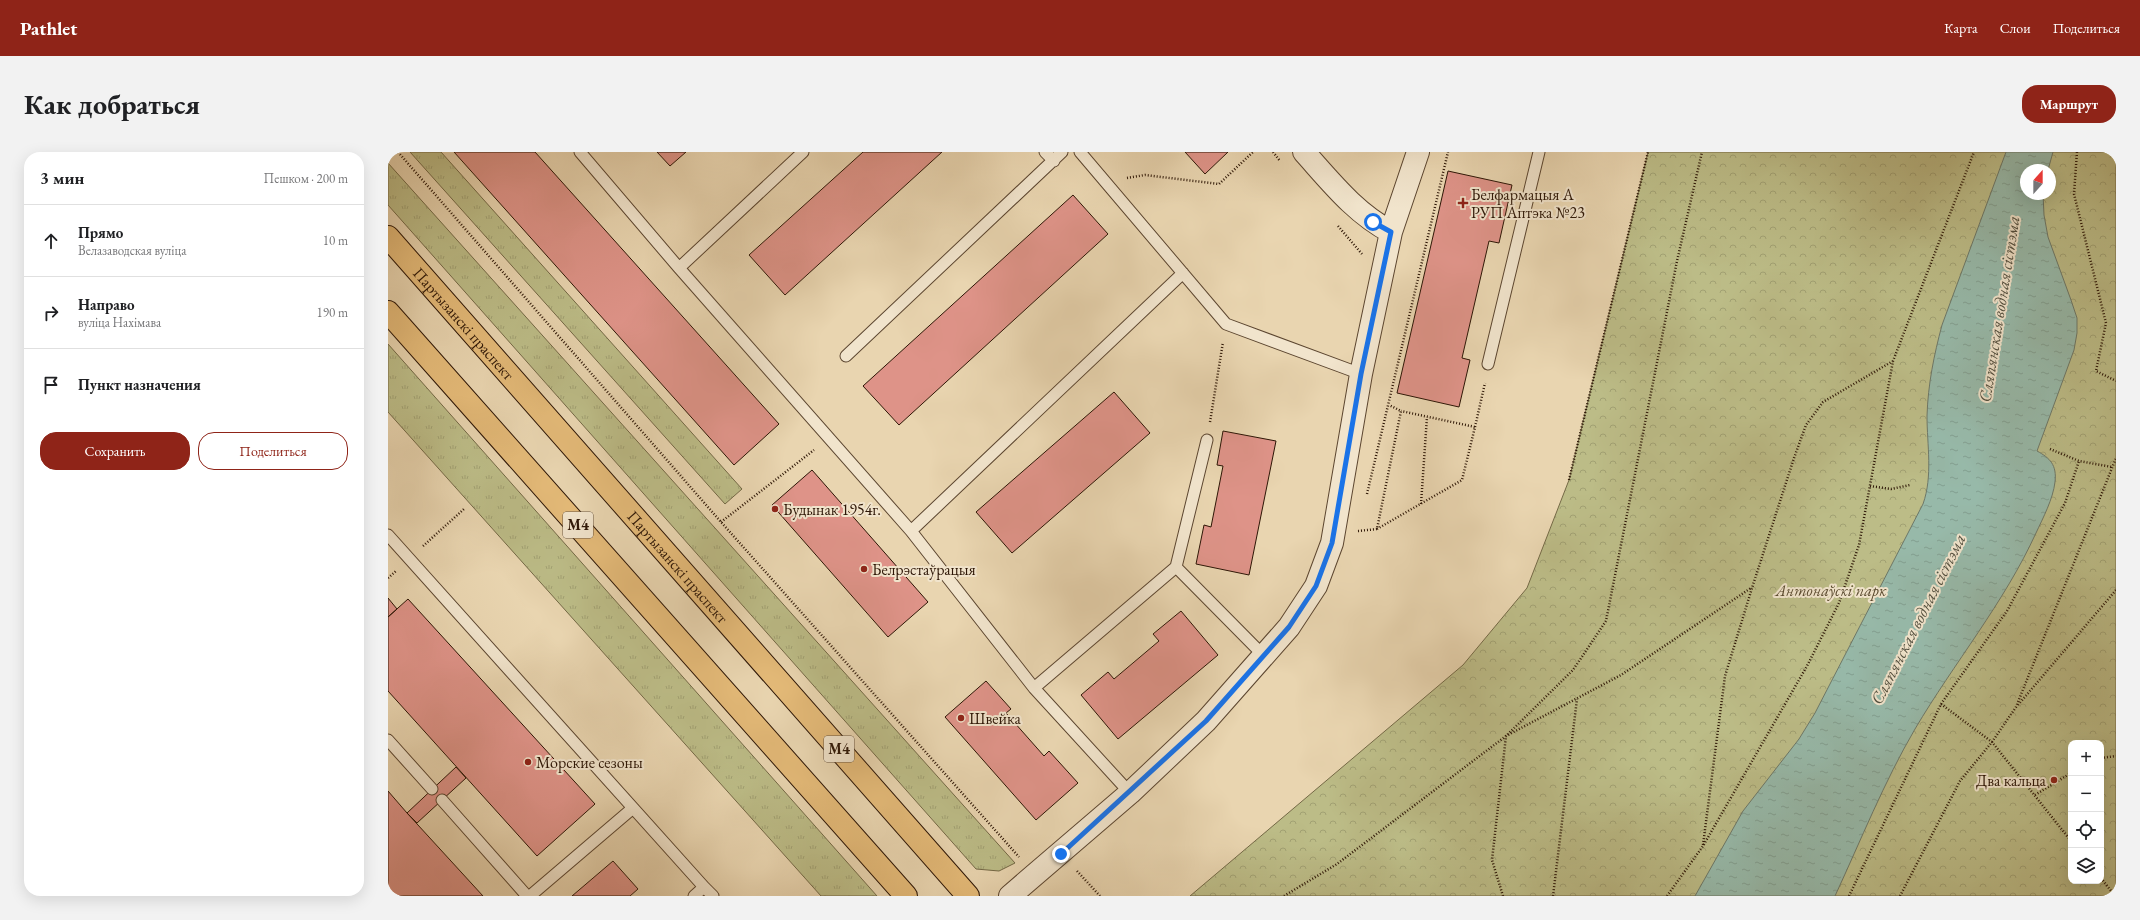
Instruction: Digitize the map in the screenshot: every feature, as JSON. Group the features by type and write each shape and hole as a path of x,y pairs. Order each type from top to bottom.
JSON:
{"main road":[{"name":"Партызанскі праспект","path":"388,238 395,252 968,896"},
{"name":"М4","path":"388,312 906,896"}],"street":[{"path":"1304,152 1355,208 1373,222 1391,232"},
{"path":"1010,896 1130,793 1206,721 1289,627 1316,586 1332,543 1361,374 1391,232 1418,152"}],"lane":[{"path":"580,152 679,268 911,531 1034,688 1130,793"},
{"path":"679,268 804,152"},
{"path":"1045,152 1054,160"},
{"path":"846,356 1062,152"},
{"path":"1080,152 1226,324 1361,374"},
{"path":"1488,364 1539,152"},
{"path":"911,531 1183,273"},
{"path":"1034,688 1176,567 1207,440"},
{"path":"388,535 712,896"},
{"path":"1176,567 1264,656"},
{"path":"388,740 432,789"},
{"path":"442,800 527,896"},
{"path":"530,896 633,808"},
{"path":"694,896 704,887"}],"path":[{"path":"398,152 721,522 1019,857"},
{"path":"1105,182 1145,175 1219,184 1253,152"},
{"path":"1448,152 1389,405 1401,411 1475,428"},
{"path":"1569,480 1648,152"},
{"path":"1284,896 1337,864 1506,736 1573,670 1606,621 1677,261 1702,152"},
{"path":"1666,896 1703,846 1807,666 1839,603 1859,545 1893,361 1974,152"},
{"path":"2077,152 2074,194 2106,324 2096,371 2116,381"},
{"path":"1207,440 1226,324"},
{"path":"1703,846 1725,676 1752,588 1806,425 1823,402 1893,361"},
{"path":"1399,363 1404,364"},
{"path":"1358,531 1377,529 1462,480 1485,382"},
{"path":"1377,529 1401,411"},
{"path":"1421,505 1427,417"},
{"path":"721,522 830,439"},
{"path":"2050,449 2079,461 2112,468"},
{"path":"2016,707 2116,458"},
{"path":"1849,896 1941,704 2007,611 2065,503 2079,461"},
{"path":"1870,486 1891,489 1910,485"},
{"path":"388,578 464,509"},
{"path":"1506,736 1621,674 1752,588"},
{"path":"1900,896 1960,781 1992,742 2016,707 2116,590"},
{"path":"1553,896 1577,698"},
{"path":"1941,704 1992,742 2068,836"},
{"path":"1503,896 1492,860 1506,736"},
{"path":"2104,758 2116,756"},
{"path":"2035,795 2068,774"},
{"path":"1073,866 1100,896"},
{"path":"2104,882 2115,896"}],"green space":[{"path":"410,152 441,152 742,489 725,504"},
{"name":"Антонаўскі парк","path":"1648,152 2116,152 2116,896 1190,896 1463,665 1527,588 1569,480"},
{"path":"388,163 1015,863 999,871 976,869 388,205"},
{"path":"388,344 877,896 821,896 388,412"}],"water":[{"name":"Сляпянская водная сістэма","path":"2006,152 2053,152 2050,164 2020,164 2020,200 2043,200 2048,237 2077,318 2077,333 2074,350 2037,451 2046,456 2052,463 2055,471 2055,482 2052,495 2036,533 2009,584 1915,729 1883,790 1835,896 1695,896 1743,811 1799,739 1815,713 1923,504 1929,471 1927,416 1930,381 1936,347 1942,325"}],"building":[{"path":"454,152 535,152 779,424 734,465"},
{"path":"657,152 686,152 670,166"},
{"path":"863,152 942,152 785,295 749,255"},
{"path":"1185,152 1228,152 1205,174"},
{"path":"1448,171 1512,185 1499,243 1489,241 1462,358 1470,360 1459,407 1397,393"},
{"path":"1073,195 1108,234 899,425 863,386"},
{"path":"1114,392 1150,433 1012,553 976,512"},
{"path":"1223,431 1276,441 1249,575 1196,564 1204,525 1211,527 1223,466 1217,465"},
{"name":"Белрэстаўрацыя","path":"812,470 928,602 888,637 772,505"},
{"path":"388,598 397,609 388,617"},
{"path":"408,599 595,804 537,856 388,691 388,617"},
{"path":"1181,611 1218,655 1118,739 1081,695 1108,672 1114,679 1159,641 1153,634"},
{"path":"986,681 1011,709 1006,713 1044,756 1049,751 1078,783 1036,820 945,717"},
{"path":"456,767 466,778 417,823 407,813"},
{"path":"388,791 407,813 483,896 388,896"},
{"path":"613,861 638,889 630,896 572,896"}],"place":[{"name":"Белфармацыя А РУП Аптэка №23","path":"1463,203"},
{"name":"Будынак 1954г.","path":"775,509"},
{"name":"Белрэстаўрацыя","path":"864,569"},
{"name":"Швейка","path":"961,718"},
{"name":"Морские сезоны","path":"528,762"},
{"name":"Два кальца","path":"2054,780"}],"route":[{"path":"1061,854 1130,793 1206,721 1289,627 1316,586 1332,543 1361,374 1391,232 1373,222"}]}
